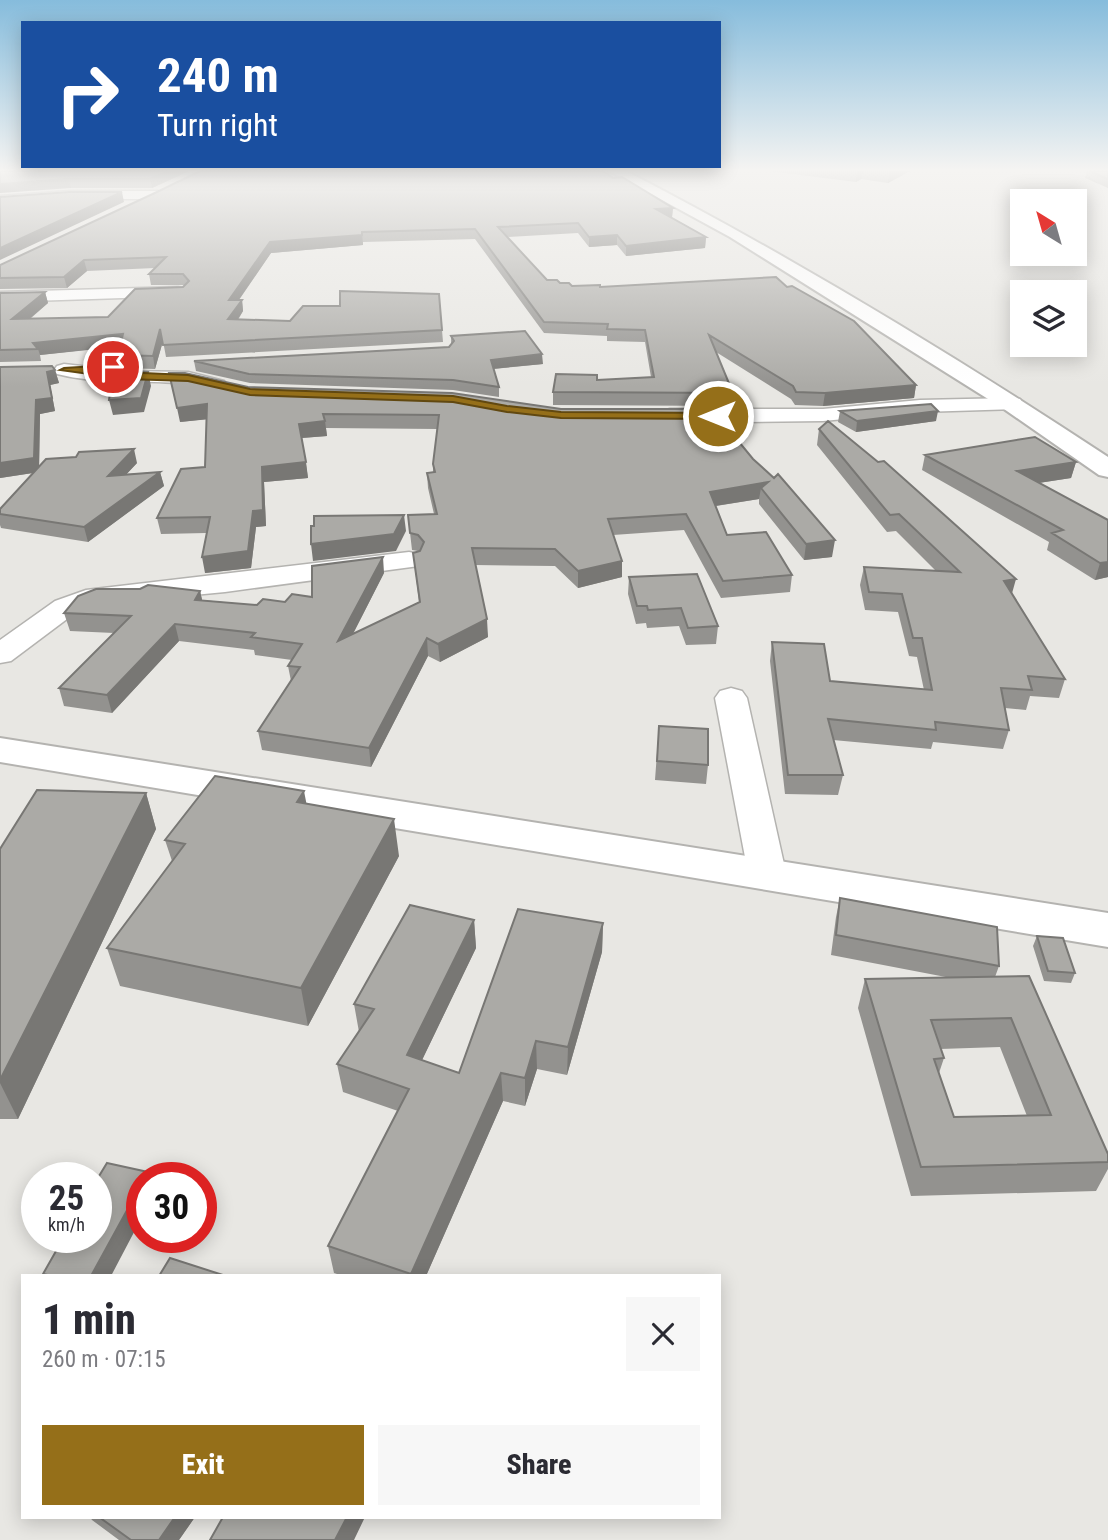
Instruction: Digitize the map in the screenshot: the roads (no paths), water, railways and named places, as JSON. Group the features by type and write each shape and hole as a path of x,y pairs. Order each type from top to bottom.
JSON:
{"street":[{"path":"750,243 1012,404 1108,470"},
{"path":"0,297 179,292"},
{"path":"210,361 55,371 126,377 188,378 237,390"},
{"path":"653,415 823,415 920,407 1012,404"},
{"path":"0,654 65,607 96,596 225,584 257,577 409,560"},
{"path":"730,698 767,873"},
{"path":"0,750 1108,930"}]}
